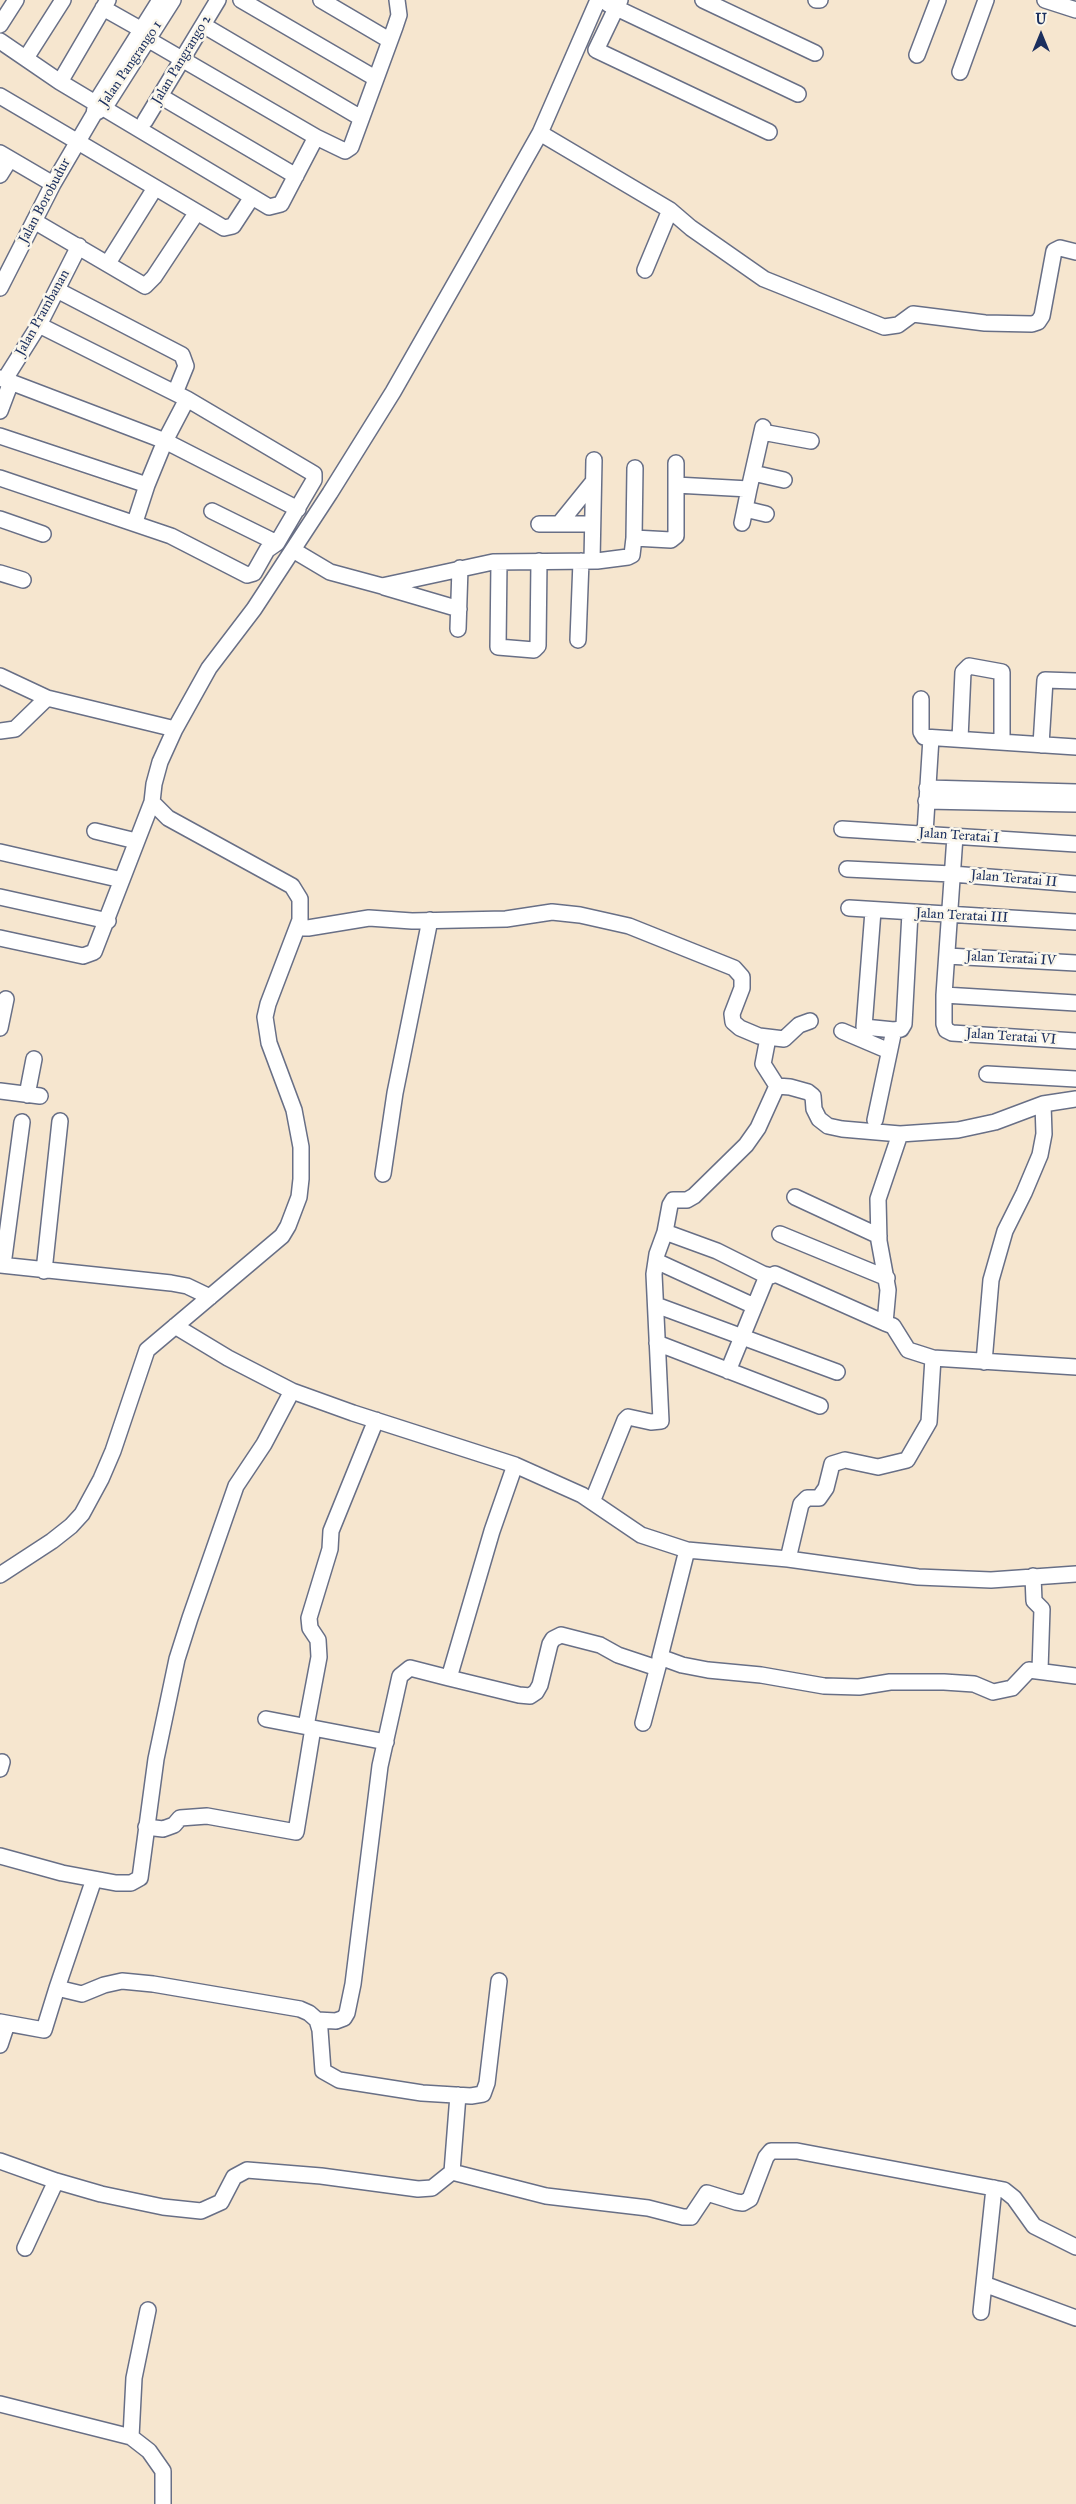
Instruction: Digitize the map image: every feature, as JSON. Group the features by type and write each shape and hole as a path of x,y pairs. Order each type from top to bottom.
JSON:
{"street":[{"path":"0,25 16,0"},
{"path":"26,58 63,0"},
{"name":"Jalan Pangrango 1","path":"145,35 160,0"},
{"name":"Jalan Pangrango 1","path":"98,108 145,35 172,0"},
{"name":"Jalan Pangrango 2","path":"145,121 218,0"},
{"path":"241,0 375,78"},
{"path":"321,0 389,40"},
{"path":"60,82 106,4 145,35 182,60 316,137 342,151 348,151 351,148 399,15 397,0"},
{"path":"0,938 83,956 89,956 94,952 108,921 152,802 160,762 175,729 209,668 254,608 293,550 393,392 540,133 599,0 618,4 798,94"},
{"path":"702,0 815,53"},
{"path":"917,55 938,0"},
{"path":"960,72 986,0"},
{"path":"1045,0 1076,10"},
{"path":"618,4 596,50 770,132"},
{"path":"203,25 361,118"},
{"path":"0,41 98,108 269,207 281,204 316,137"},
{"path":"0,96 155,188 228,228 233,226 252,198"},
{"path":"160,96 296,176"},
{"name":"Jalan Borobudur","path":"0,288 53,184 98,108"},
{"path":"540,133 670,210 691,228 764,279 884,327 898,325 913,314 985,323 1032,324 1038,322 1042,316 1054,250 1060,248 1076,252"},
{"path":"0,175 5,156 53,184"},
{"path":"108,264 155,188"},
{"path":"645,270 670,210"},
{"path":"34,221 79,246 139,284 148,286 197,212"},
{"name":"Jalan Prambanan","path":"0,411 5,380 38,325 79,246"},
{"path":"57,290 182,355 186,366 181,396 135,522"},
{"path":"0,478 135,522 171,536 247,575 254,573 267,550 276,543 314,480 314,474 181,396 38,325"},
{"path":"5,380 165,441 298,509"},
{"path":"766,514 743,516 762,430 811,441"},
{"path":"0,436 147,485"},
{"path":"578,640 592,524 594,460"},
{"path":"634,538 674,538 676,463"},
{"path":"382,586 460,568 499,562 587,561 628,557 632,555 634,538 635,468"},
{"path":"753,473 784,480"},
{"path":"559,524 593,482"},
{"path":"676,485 749,489"},
{"path":"212,511 276,543"},
{"path":"0,519 43,534"},
{"path":"539,524 592,524"},
{"path":"293,550 330,572 459,609"},
{"path":"499,562 498,647 534,650 538,648 538,561"},
{"path":"458,629 460,568"},
{"path":"2,578 23,580"},
{"path":"960,738 963,672 969,666 1002,672 1002,741"},
{"path":"0,676 47,698 175,729"},
{"path":"1041,744 1045,680 1076,681"},
{"path":"0,731 15,729 47,698"},
{"path":"921,699 921,735 931,738 960,738 1076,747"},
{"path":"924,833 931,738"},
{"path":"926,794 1076,792"},
{"path":"926,794 1076,804"},
{"path":"0,1575 58,1536 82,1514 114,1451 147,1350 282,1236 288,1226 299,1197 301,1147 294,1110 269,1042 265,1017 268,1004 300,920 301,906 297,892 292,886 192,833 168,818 152,802"},
{"name":"Jalan Teratai I","path":"842,829 1076,844"},
{"path":"95,831 136,841"},
{"path":"955,836 944,995 1076,1003"},
{"path":"0,852 122,880"},
{"name":"Jalan Teratai II","path":"847,869 952,874 1076,884"},
{"path":"0,897 108,921"},
{"name":"Jalan Teratai III","path":"849,908 873,911 1076,922"},
{"path":"864,1033 873,911"},
{"path":"296,928 308,928 369,918 506,920 552,912 580,915 629,926 734,968 742,977 742,988 732,1014 733,1022 740,1028 768,1038 788,1038 799,1025 810,1021"},
{"path":"842,1031 864,1033 894,1030 901,1029 904,1024 910,913"},
{"path":"383,1174 395,1093 430,920"},
{"name":"Jalan Teratai IV","path":"947,956 1076,963"},
{"name":"Jalan Teratai VI","path":"944,995 944,1024 946,1030 952,1033 1076,1041"},
{"path":"0,1028 6,999"},
{"path":"875,1120 894,1030"},
{"path":"864,1033 889,1051"},
{"path":"768,1038 763,1064 777,1086"},
{"path":"0,1091 34,1095 34,1059"},
{"path":"987,1074 1076,1079"},
{"path":"777,1086 802,1089 808,1092 813,1096 814,1109 819,1119 828,1126 900,1134 958,1130 995,1122 1043,1104 1076,1099"},
{"path":"592,1502 625,1420 634,1418 651,1422 661,1421 657,1344 656,1261 665,1232 671,1202 694,1196 746,1145 758,1128 777,1086"},
{"path":"984,1362 988,1306 995,1264 1005,1230 1024,1193 1040,1155 1044,1134 1043,1104"},
{"path":"22,1122 2,1265 44,1271 171,1282 187,1286 210,1297"},
{"path":"44,1271 60,1122"},
{"path":"885,1323 887,1278 879,1236 878,1199 900,1134"},
{"path":"795,1197 879,1236"},
{"path":"665,1232 717,1251 767,1276 775,1274 893,1326 908,1350 933,1358 1076,1367"},
{"path":"780,1234 887,1278"},
{"path":"656,1261 754,1306"},
{"path":"728,1371 767,1276"},
{"path":"656,1305 837,1372"},
{"path":"175,1326 228,1358 292,1391 515,1464 552,1480 592,1502 642,1534 687,1550 788,1559 918,1577 991,1580 1076,1574"},
{"path":"657,1344 820,1406"},
{"path":"788,1559 802,1504 807,1498 819,1498 826,1488 832,1464 845,1460 878,1467 907,1460 929,1422 933,1358"},
{"path":"0,1857 94,1879 131,1883 140,1878 156,1759 177,1660 190,1618 236,1486 264,1444 292,1391"},
{"path":"146,1828 164,1829 174,1825 180,1818 207,1816 296,1832 319,1657 318,1640 310,1628 309,1618 330,1549 331,1530 376,1420"},
{"path":"449,1678 492,1530 515,1464"},
{"path":"643,1723 687,1550"},
{"path":"1033,1576 1034,1601 1042,1609 1040,1670"},
{"path":"56,1988 82,1994 116,1982 153,1984 300,2009 317,2020 344,2018 347,2013 380,1766 399,1681 406,1670 410,1668 519,1696 530,1696 536,1692 540,1685 550,1644 553,1639 561,1634 600,1645 618,1655 659,1663 761,1675 824,1686 859,1687 890,1682 944,1682 974,1684 993,1692 1012,1688 1026,1671 1040,1670 1076,1676"},
{"path":"266,1719 386,1742"},
{"path":"0,2045 3,2023 44,2030 56,1988 94,1879"},
{"path":"317,2020 320,2030 323,2071 330,2077 422,2093 483,2094 486,2090 499,1981"},
{"path":"0,2161 56,2181 135,2202 200,2211 221,2202 234,2177 247,2170 432,2188 452,2172 458,2095"},
{"path":"452,2172 546,2196 648,2208 683,2218 691,2217 707,2193 743,2203 750,2199 766,2157 772,2151 797,2151 1004,2190 1014,2198 1034,2226 1076,2247"},
{"path":"24,2248 56,2181"},
{"path":"982,2312 994,2188"},
{"path":"984,2284 1076,2318"},
{"path":"131,2437 134,2378 148,2310"},
{"path":"0,2404 131,2437 148,2451 163,2471 163,2504"}]}
